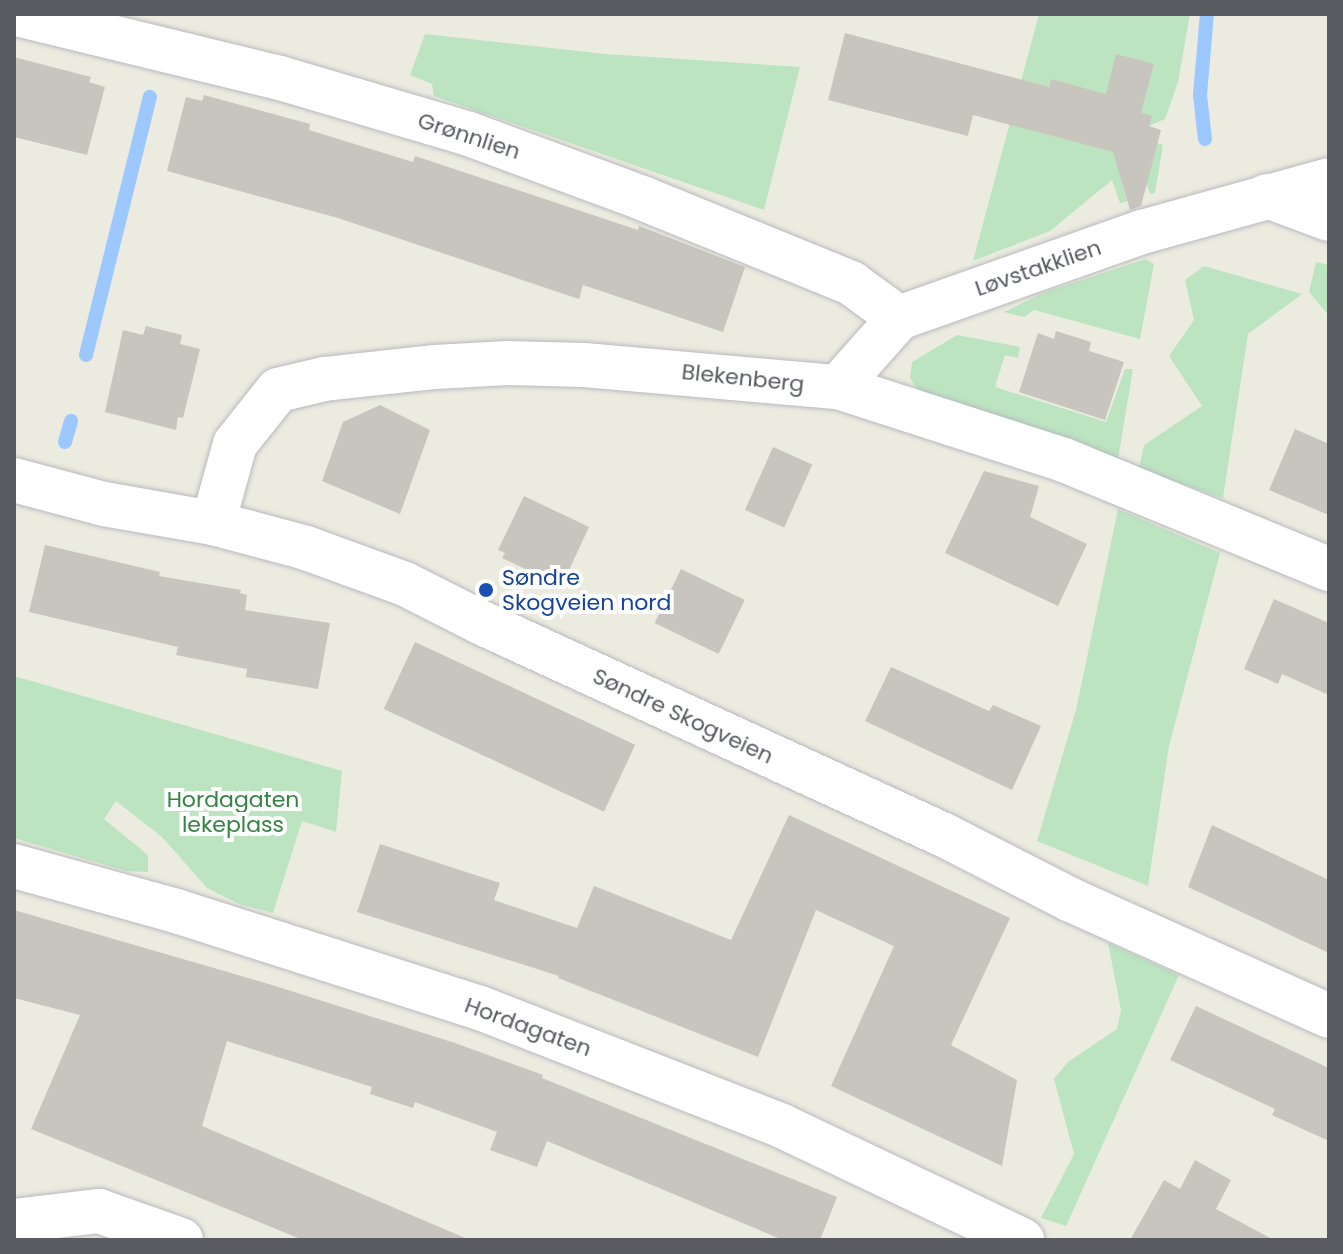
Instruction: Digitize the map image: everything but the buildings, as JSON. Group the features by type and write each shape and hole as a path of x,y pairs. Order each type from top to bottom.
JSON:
{"street":[{"name":"Grønnlien","path":"17,14 280,78 469,134 642,198 851,283 899,318"},
{"name":"Løvstakklien","path":"838,387 899,318 1059,259 1329,180"},
{"path":"1267,196 1329,219"},
{"name":"Blekenberg","path":"213,523 235,444 278,390 324,379 508,363 631,368 838,387 1064,460 1329,569"},
{"name":"Søndre Skogveien","path":"14,480 104,504 213,523 306,548 405,584 496,630 946,836 1071,900 1329,1016"},
{"name":"Hordagaten","path":"14,866 176,911 495,1014 782,1126 1022,1240"},
{"path":"14,1221 99,1211 137,1221 181,1240"}],"green space":[{"path":"1039,14 1190,14 1178,82 1165,119 1149,126 1141,113 1106,94 1051,80 1038,132 1140,159 1145,139 1163,145 1155,193 1150,194 1144,176 1122,182 1127,201 1120,203 1112,180 1050,231 973,261"},
{"path":"425,34 605,54 800,67 764,210 434,96 432,84 410,75"},
{"path":"1146,259 1154,264 1140,339 1034,310 1024,317 1004,312 1043,293"},
{"path":"1316,262 1329,265 1329,316 1309,292"},
{"path":"1204,266 1302,294 1248,334 1223,498 1139,469 1144,445 1202,406 1169,356 1194,320 1185,280"},
{"path":"957,335 1020,347 1018,358 1005,355 995,387 1106,422 1125,369 1133,369 1118,459 921,394 910,378 912,362"},
{"path":"1118,509 1220,553 1169,746 1148,886 1037,841 1076,710"},
{"name":"Hordagaten lekeplass","path":"14,676 342,771 336,832 302,821 273,913 239,904 207,888 162,837 116,801 104,819 148,855 148,872 126,871 14,838"},
{"path":"1108,943 1179,975 1066,1226 1041,1218 1074,1154 1054,1079 1068,1062 1117,1029 1121,1010"}],"waterway":[{"path":"1205,139 1200,95 1207,14"},
{"path":"86,355 150,97"},
{"path":"65,442 71,421"}],"place":[{"name":"Søndre Skogveien nord","path":"486,590"}]}
